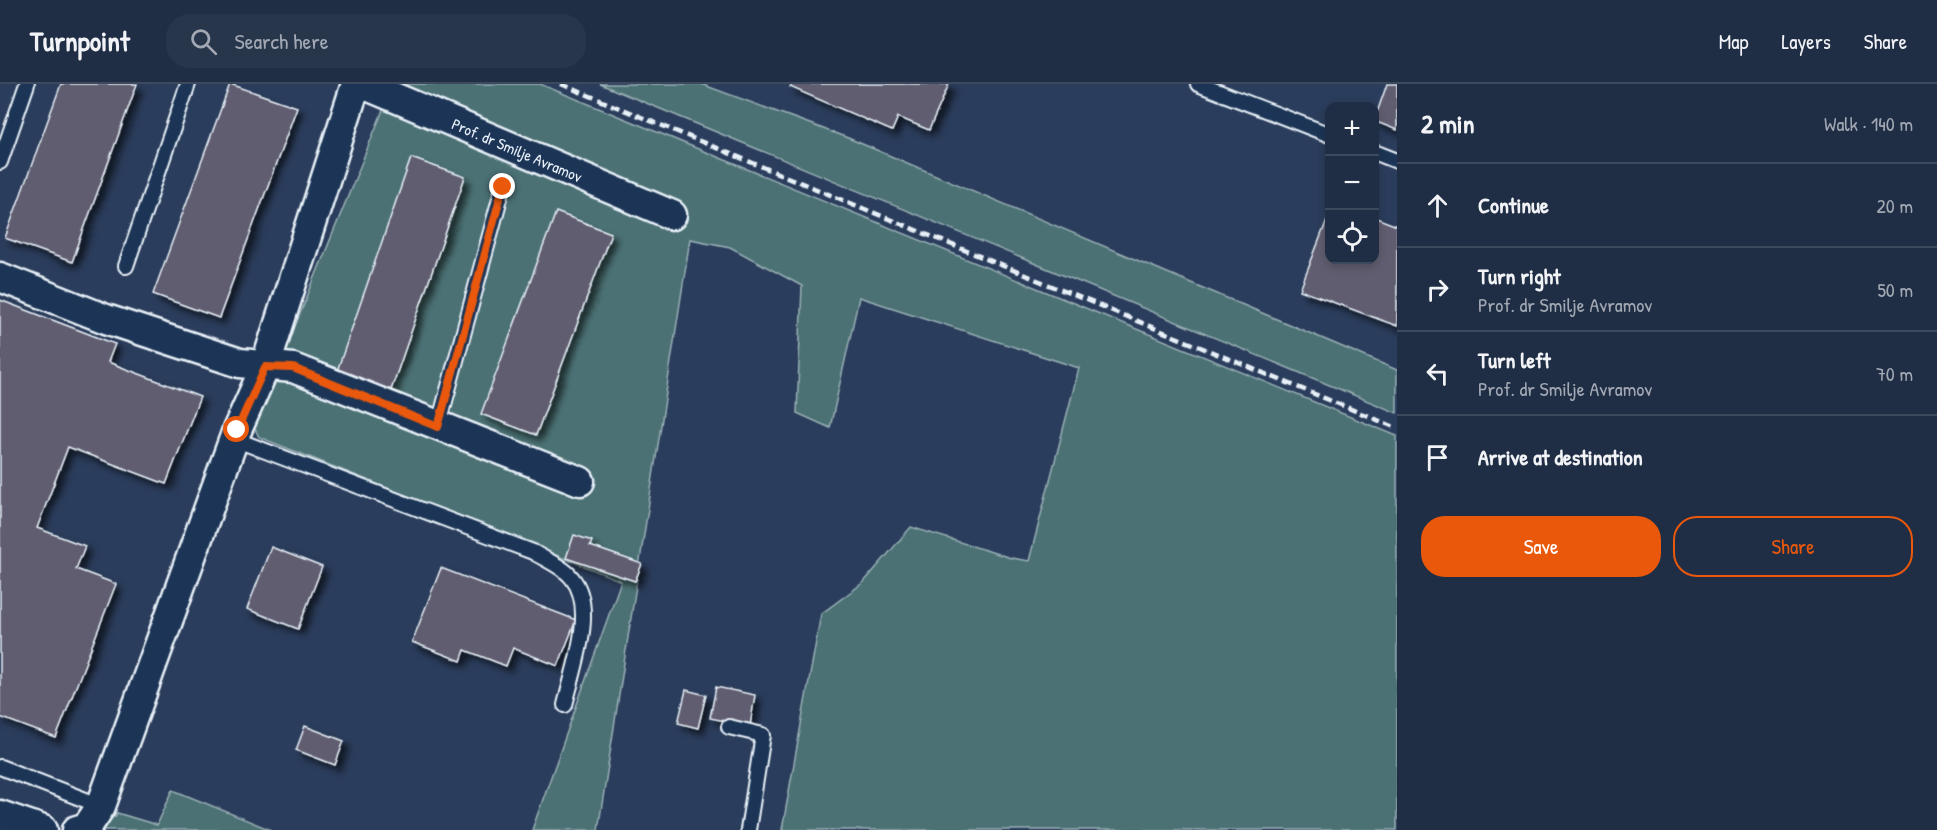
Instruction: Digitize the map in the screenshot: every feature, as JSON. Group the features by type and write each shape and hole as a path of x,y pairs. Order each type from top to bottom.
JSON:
{"street":[{"path":"77,830 87,827 101,806 234,439 265,367 356,84"},
{"name":"Prof. dr Smilje Avramov","path":"363,84 672,214"},
{"path":"0,277 106,319 240,363 293,368 580,481"},
{"path":"0,815 43,830"}],"lane":[{"path":"0,162 27,84"},
{"path":"126,266 188,84"},
{"path":"1198,84 1325,133"},
{"path":"1379,155 1397,161"},
{"path":"438,427 503,187"},
{"path":"234,439 533,552 572,577 581,596 585,614 565,705"},
{"path":"729,727 764,735 748,830"},
{"path":"0,767 101,806"}],"green space":[{"path":"383,84 540,84 1397,436 1397,830 782,830 821,614 864,582 911,527 1011,558 1029,561 1079,368 859,297 830,428 797,413 802,286 730,247 690,239 598,830 532,830 621,581 259,437 254,427 392,88"},
{"path":"600,84 701,84 848,138 1397,370 1397,413"},
{"path":"173,790 271,830 96,830 103,812 115,817 117,813 157,825"}],"building":[{"path":"61,84 137,84 72,262 5,238"},
{"path":"230,84 297,107 219,318 153,294"},
{"path":"792,84 949,84 929,130 898,117 892,131 790,87"},
{"path":"1387,84 1397,84 1397,130 1379,123 1379,107"},
{"path":"411,158 465,177 391,390 337,371"},
{"path":"556,212 611,233 536,435 481,414"},
{"path":"1379,219 1397,226 1397,326 1300,290 1325,225 1325,264 1379,264"},
{"path":"0,300 115,344 108,362 200,397 166,484 68,447 37,528 85,546 76,569 116,584 56,738 0,717"},
{"path":"574,535 592,541 590,546 642,564 635,581 566,558"},
{"path":"271,547 322,567 298,629 247,609"},
{"path":"441,568 576,620 558,666 513,648 506,666 465,650 461,661 412,642"},
{"path":"716,687 755,695 750,726 710,718"},
{"path":"686,690 706,695 698,728 678,723"},
{"path":"305,726 344,741 335,765 296,750"}],"railway":[{"path":"561,84 1397,428"}],"route":[{"path":"237,430 265,367 293,368 438,427 503,187"}]}
